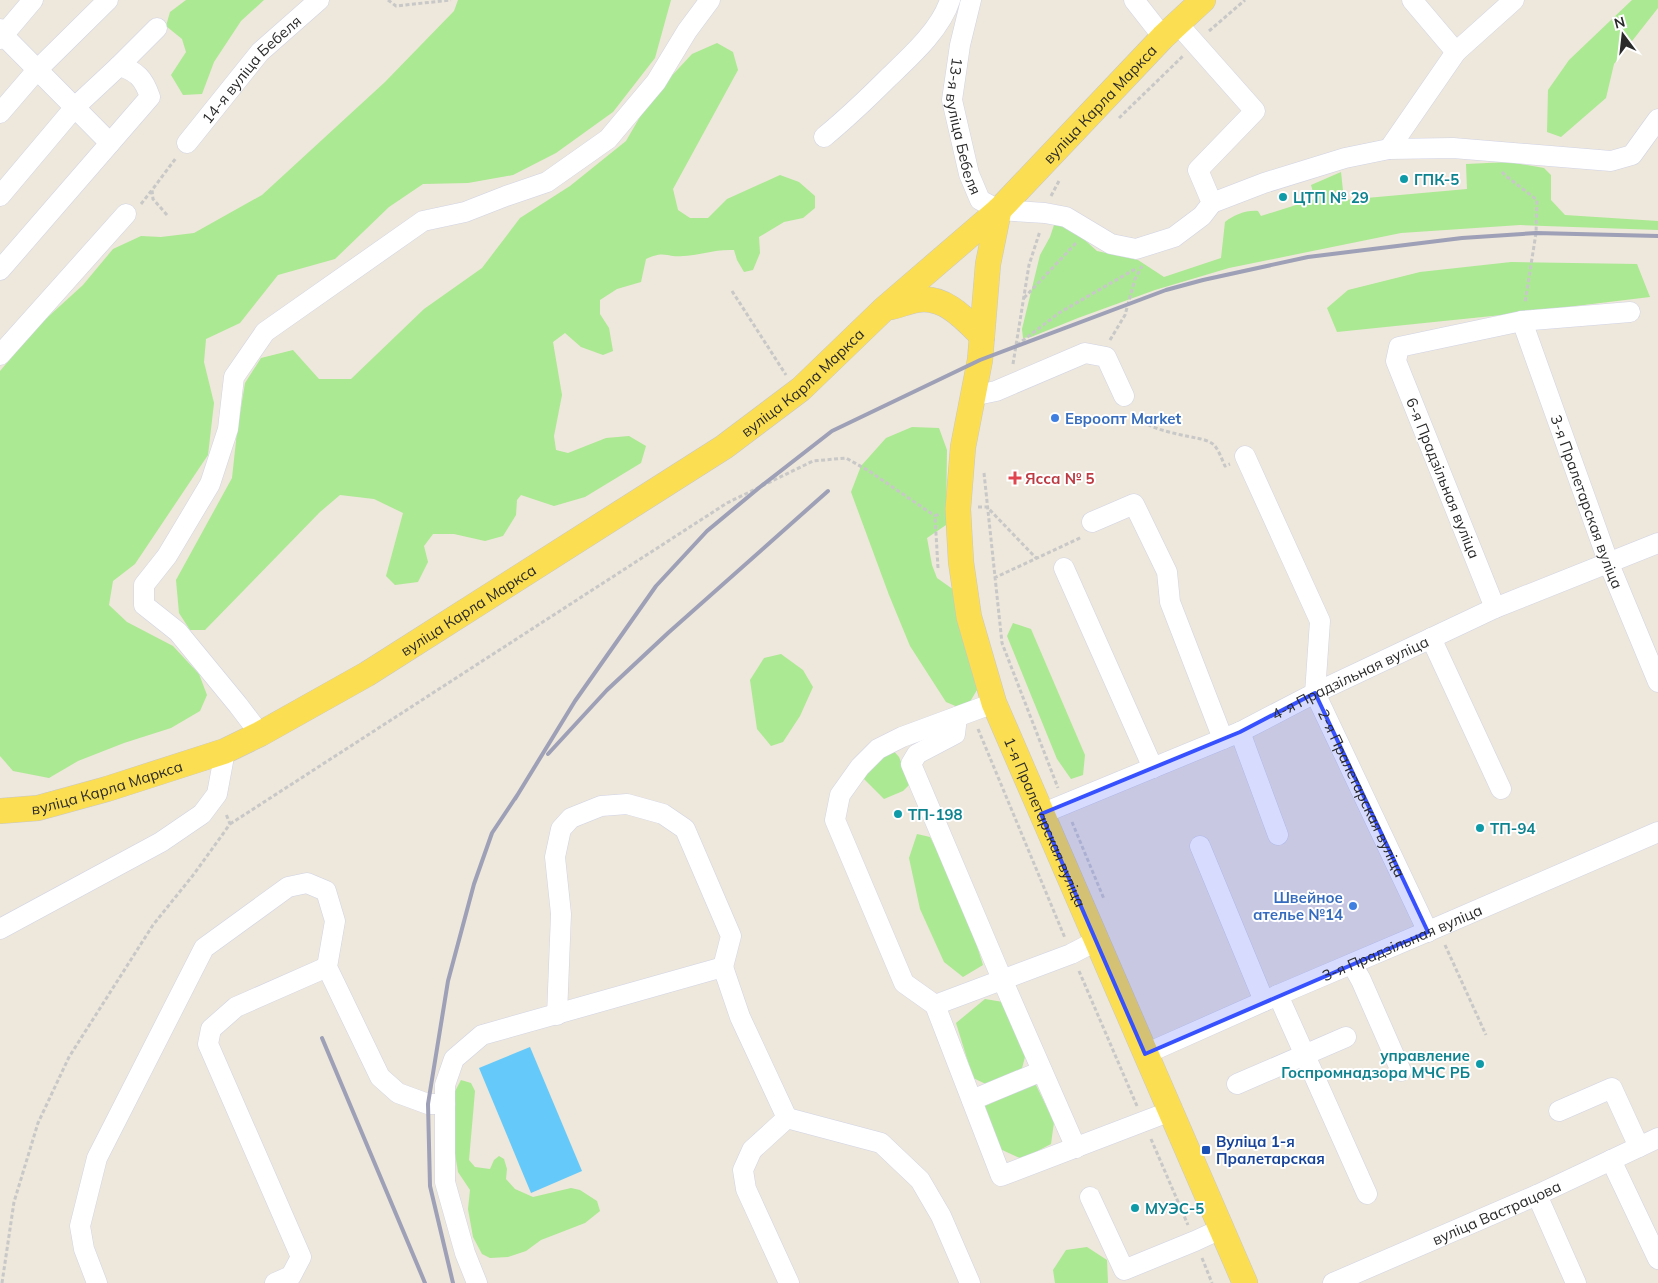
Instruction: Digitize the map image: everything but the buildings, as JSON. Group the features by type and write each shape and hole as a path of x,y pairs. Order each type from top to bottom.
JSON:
{"main road":[{"name":"вуліца Карла Маркса","path":"0,812 38,808 107,789 225,751 260,734 367,674 724,447 801,389 884,309 999,210 1170,30 1203,0"},
{"path":"982,336 988,264 999,210"},
{"name":"вуліца Карла Маркса","path":"884,309 919,299 943,302 960,314 982,336"},
{"name":"1-я Пралетарская вуліца","path":"982,336 980,360 963,447 958,509 961,562 969,617 994,703 1245,1283"}],"street":[{"path":"33,0 1,34 110,142"},
{"path":"0,113 37,70 108,0"},
{"name":"14-я вуліца Бебеля","path":"187,143 260,52 319,0"},
{"path":"260,734 238,704 178,632 144,605 144,585 167,556 210,484 228,429 234,377 265,332 424,221 465,212 547,182 608,140 656,82 687,31 710,0"},
{"path":"824,137 850,116 918,49 947,11 950,0"},
{"name":"13-я вуліца Бебеля","path":"971,0 960,46 952,100 969,174 980,200 999,210"},
{"path":"1134,0 1170,30 1255,111 1198,170 1212,203"},
{"path":"1412,0 1456,52"},
{"path":"1389,148 1456,52 1514,0"},
{"path":"0,196 75,107 157,28"},
{"path":"0,270 150,97 146,84 132,70 119,66"},
{"path":"999,210 1045,213 1066,217 1088,232 1111,244 1136,249 1174,236 1202,216 1212,203 1264,183 1336,160 1389,148 1453,148 1611,161 1632,156 1658,118"},
{"path":"0,355 126,214"},
{"path":"1522,321 1630,312"},
{"name":"6-я Прадзільная вуліца","path":"1495,608 1396,361 1398,348 1522,321"},
{"name":"3-я Пралетарская вуліца","path":"1522,321 1610,564 1658,682"},
{"path":"972,396 996,391 1085,352 1106,357 1124,396"},
{"name":"2-я Пралетарская вуліца","path":"1245,456 1320,621 1315,693 1433,929"},
{"path":"1092,522 1134,504 1167,572 1170,602 1278,835"},
{"name":"4-я Прадзільная вуліца","path":"1041,814 1232,736 1315,693 1495,608 1658,544"},
{"path":"1064,568 1153,768"},
{"path":"1431,638 1500,789"},
{"path":"994,703 902,737 878,749 860,767 840,795 835,820 904,983 935,1005 1001,1176 1171,1111"},
{"path":"958,717 955,734 917,754 911,764 1076,1148"},
{"path":"0,929 161,842 202,814 217,794 225,751"},
{"path":"556,1015 561,914 555,858 561,830 571,818 601,806 627,804 663,814 685,829 731,936 723,967 740,1017 787,1118"},
{"name":"3-я Прадзільная вуліца","path":"1145,1054 1658,832"},
{"path":"1200,846 1271,998 1304,1055 1367,1194"},
{"path":"97,1283 84,1249 80,1226 97,1158 204,948 288,886 307,882 326,891 335,921 327,967 380,1077 398,1093 428,1104 445,1104"},
{"path":"935,1005 1072,954 1098,940"},
{"path":"1352,964 1361,980 1400,1071"},
{"path":"275,1283 291,1276 302,1257 208,1044 211,1029 236,1007 327,967"},
{"path":"477,1283 465,1252 445,1182 445,1085 454,1059 482,1035 723,967"},
{"path":"1236,1084 1346,1036"},
{"path":"972,1100 1042,1070"},
{"path":"1559,1111 1612,1088 1639,1147"},
{"path":"787,1118 752,1150 743,1170 746,1189 789,1283"},
{"path":"787,1118 881,1143 920,1180 941,1216 970,1283"},
{"name":"вуліца Вастрацова","path":"1333,1283 1366,1276 1658,1138"},
{"path":"1611,1160 1658,1260"},
{"path":"1537,1195 1576,1283"},
{"path":"1090,1197 1124,1270 1221,1229"}],"path":[{"path":"388,0 396,6 451,0"},
{"path":"144,201 187,143"},
{"path":"1488,151 1506,176 1537,200 1536,233 1522,321"},
{"path":"152,190 153,199 168,215"},
{"path":"1023,299 1054,264 1088,232"},
{"path":"1016,346 1059,313 1142,265 1135,279 1125,315 1101,356"},
{"path":"732,291 789,379"},
{"path":"1124,396 1136,417 1147,424 1204,440 1214,445 1225,466 1245,456"},
{"path":"2,1283 14,1202 38,1123 69,1057 153,925 194,874 230,824 727,502 813,461 846,458 869,471 934,516"},
{"path":"977,508 987,507 1036,558"},
{"path":"994,578 1082,537 1092,522"},
{"path":"217,794 230,824"},
{"path":"1433,929 1486,1035"}],"highlighted area":[{"path":"1315,693 1428,932 1145,1054 1041,814 1240,732"}],"green space":[{"path":"186,0 264,0 241,21 214,62 202,94 183,95 171,75 186,52 182,39 166,26 170,12"},
{"path":"458,0 671,0 655,58 613,112 556,153 513,175 468,183 423,184 389,207 335,259 278,275 240,323 206,339 204,362 214,403 208,455 135,564 113,581 109,605 127,622 173,646 199,674 207,695 200,711 171,728 124,743 78,761 49,778 13,771 0,756 0,371 39,325 83,285 113,249 141,236 161,237 194,233 262,195 385,82 454,11"},
{"path":"1632,0 1658,0 1658,8 1614,64 1606,98 1561,137 1547,132 1548,90 1569,60"},
{"path":"717,43 733,52 738,70 673,189 678,210 690,218 708,218 727,199 780,175 799,182 815,196 815,208 803,218 784,222 759,237 760,253 753,270 744,272 734,250 720,250 683,256 658,255 646,259 641,282 617,289 600,300 600,314 609,328 613,351 603,355 581,347 565,333 553,342 562,395 554,436 556,450 568,453 606,438 629,436 646,446 641,463 585,497 554,506 521,495 517,500 516,515 503,536 485,541 454,534 433,534 424,546 428,562 418,582 395,585 386,576 403,513 374,499 340,495 320,512 205,630 190,630 179,613 176,580 232,478 245,383 261,358 293,350 319,379 351,379 424,309 482,268 520,218 570,186 626,141 651,98 692,54"},
{"path":"1509,162 1544,168 1551,175 1551,200 1565,215 1658,221 1658,230 1520,225 1401,233 1229,268 1155,290 1031,337 1023,338 1022,329 1040,255 1054,225 1058,222 1068,225 1097,251 1138,260 1164,277 1221,258 1225,222 1232,217 1240,213 1254,211 1258,211 1261,216 1315,199 1311,185 1341,172 1344,200 1467,189 1466,164"},
{"path":"1511,262 1637,264 1650,297 1337,332 1327,308 1348,290 1420,272"},
{"path":"912,427 939,428 947,450 946,525 927,538 932,565 937,578 954,590 977,690 965,710 946,702 910,646 851,492 861,466 886,438"},
{"path":"1013,623 1031,629 1085,755 1083,775 1071,779 1057,759 1007,636"},
{"path":"781,654 803,670 813,687 800,716 783,742 771,746 757,729 750,680 764,658"},
{"path":"892,749 899,757 910,784 903,791 884,799 863,778 876,758"},
{"path":"917,834 930,837 962,897 983,965 963,977 944,962 920,909 909,858"},
{"path":"985,999 1003,1002 1026,1053 1021,1072 988,1085 973,1078 956,1023"},
{"path":"461,1080 471,1083 475,1091 469,1160 475,1167 490,1169 494,1160 499,1156 504,1159 507,1169 506,1179 515,1189 533,1197 571,1188 580,1190 597,1201 600,1211 585,1223 541,1240 526,1251 508,1257 490,1258 482,1254 473,1237 468,1209 470,1190 458,1172 452,1135 452,1097"},
{"path":"1035,1083 1054,1122 1051,1144 1022,1159 1000,1149 985,1106"},
{"path":"1087,1247 1107,1260 1108,1283 1055,1283 1053,1270 1066,1250"}],"water":[{"path":"530,1047 582,1171 531,1193 479,1068"}],"railway":[{"path":"515,799 575,701 656,586 707,531 832,431 980,360 1166,290 1203,280 1308,257 1462,238 1536,233 1658,236"},
{"path":"548,754 607,690 668,633 828,491"},
{"path":"453,1283 430,1186 428,1104 448,981 474,884 492,833 518,794"},
{"path":"322,1038 425,1283"}],"place":[{"name":"ГПК-5","path":"1404,179"},
{"name":"ЦТП № 29","path":"1283,197"},
{"name":"Евроопт Market","path":"1055,418"},
{"name":"Ясса № 5","path":"1015,478"},
{"name":"ТП-198","path":"898,814"},
{"name":"ТП-94","path":"1480,828"},
{"name":"Швейное ателье №14","path":"1353,906"},
{"name":"управление Госпромнадзора МЧС РБ","path":"1480,1064"},
{"name":"Вуліца 1-я Пралетарская","path":"1206,1150"},
{"name":"МУЭС-5","path":"1135,1208"}]}
